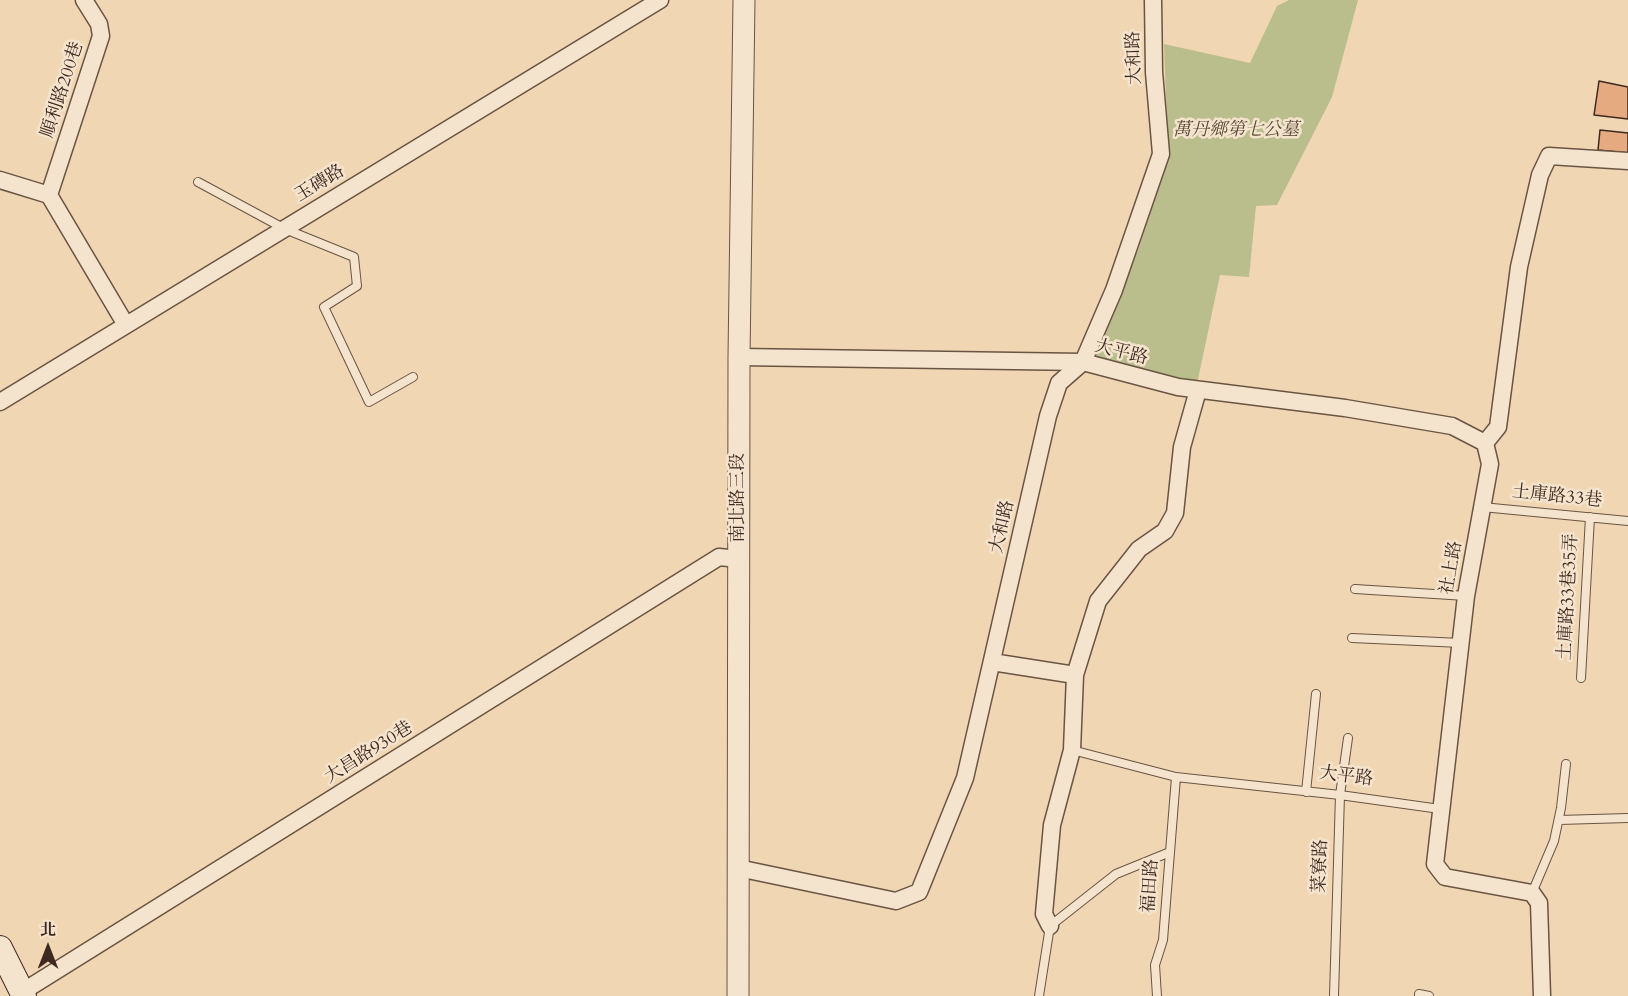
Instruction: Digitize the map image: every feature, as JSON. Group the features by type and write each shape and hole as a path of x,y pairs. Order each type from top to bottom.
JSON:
{"main road":[{"path":"0,948 23,994"}],"street":[{"name":"順利路200巷","path":"49,195 101,36 99,24 84,0"},
{"name":"玉磚路","path":"0,402 660,0"},
{"name":"南北路三段","path":"738,996 739,357 744,0"},
{"name":"大和路","path":"738,868 896,902 919,892 965,778 1048,416 1059,383 1083,363 1114,290 1161,154 1154,72 1153,0"},
{"path":"1485,443 1498,426 1519,267 1540,175 1550,156 1628,161"},
{"path":"0,180 49,195 126,325"},
{"name":"大平路","path":"739,357 1083,363 1178,387 1345,408 1452,426 1485,443"},
{"path":"1050,926 1044,914 1052,825 1072,750 1075,675 1098,601 1139,549 1165,531 1175,513 1182,447 1198,390"},
{"name":"社上路","path":"1485,443 1490,464 1466,596 1435,864 1445,878 1532,893"},
{"name":"大昌路930巷","path":"23,994 719,557 739,559"},
{"path":"992,662 1075,675"},
{"path":"1532,893 1539,903 1542,996"}],"lane":[{"path":"198,182 285,229 354,257 357,286 324,307 369,402 413,377"},
{"name":"土庫路33巷","path":"1482,507 1628,521"},
{"name":"土庫路33巷35弄","path":"1581,678 1590,517"},
{"path":"1355,589 1466,596"},
{"path":"1352,638 1461,643"},
{"path":"1306,792 1316,694"},
{"name":"菜寮路","path":"1334,996 1340,795 1348,738"},
{"name":"大平路","path":"1072,750 1176,777 1340,795 1440,809"},
{"path":"1532,893 1554,842 1566,765"},
{"name":"福田路","path":"1157,996 1155,965 1163,940 1176,777"},
{"path":"1559,820 1628,818"},
{"path":"1039,996 1050,926 1116,874 1170,852"},
{"path":"1419,996 1429,996"}],"green space":[{"name":"萬丹鄉第七公墓","path":"1289,0 1358,0 1332,97 1277,205 1256,206 1249,277 1220,275 1197,384 1092,357 1138,250 1168,155 1164,44 1250,63 1277,6"}],"building":[{"path":"1599,81 1628,87 1628,119 1594,115"},
{"path":"1600,130 1628,133 1628,153 1598,150"}]}
